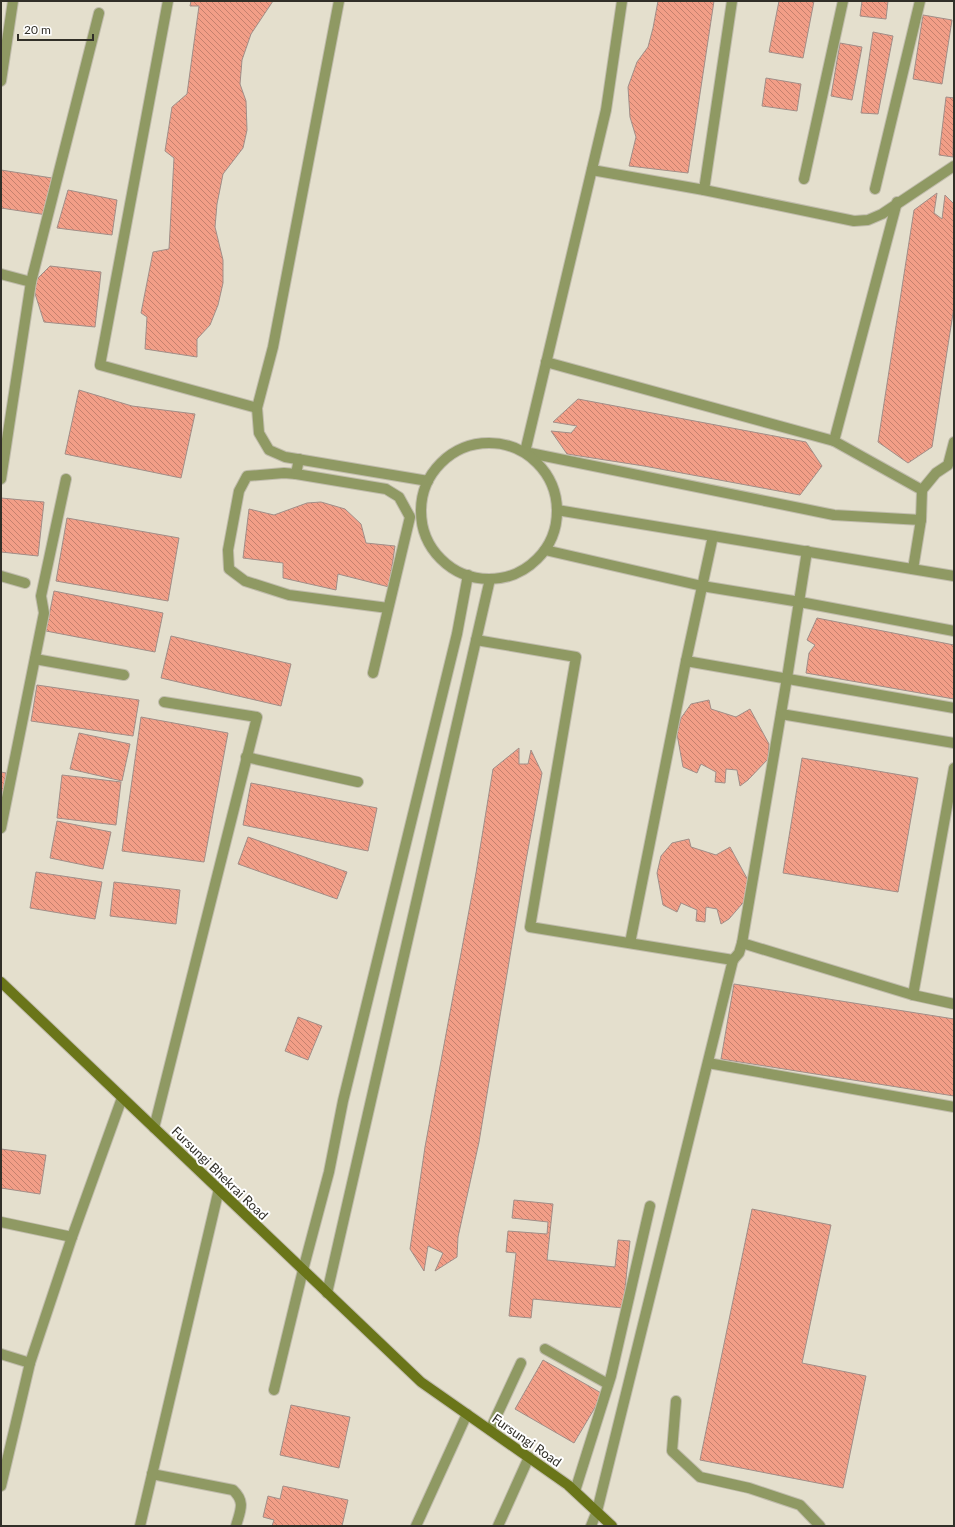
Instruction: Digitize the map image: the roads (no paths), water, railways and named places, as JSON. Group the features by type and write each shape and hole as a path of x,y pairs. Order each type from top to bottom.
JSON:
{"street":[{"path":"1,80 13,1"},
{"path":"168,1 100,365 257,408"},
{"path":"339,1 273,347 257,408 259,432 269,450 285,456 428,481"},
{"path":"525,452 606,110 622,1"},
{"path":"704,190 732,1"},
{"path":"804,179 843,1"},
{"path":"875,189 920,1"},
{"path":"1,479 31,282 98,13"},
{"path":"592,170 704,190 854,221 868,220 882,214 897,202 954,166"},
{"path":"834,441 897,202"},
{"path":"1,274 31,282"},
{"path":"546,362 834,441 922,490"},
{"path":"913,569 921,520 922,490 936,473 948,465 954,442"},
{"path":"525,452 538,463 549,477 556,493 558,510 554,532 545,550 530,565 510,575 490,579 468,575 448,565 432,548 423,526 421,503 428,481 441,463 459,450 481,443 503,444 525,452 834,515 921,520"},
{"path":"296,474 299,459"},
{"path":"373,674 410,517 399,497 386,489 296,474 284,473 247,476 239,491 228,550 229,569 245,581 289,595 388,608"},
{"path":"379,488 382,474"},
{"path":"1,828 44,613 41,596 66,479"},
{"path":"558,510 954,576"},
{"path":"630,943 686,661 713,536"},
{"path":"545,550 702,586 800,602 954,631"},
{"path":"591,1526 597,1511 733,960 739,953 742,942 800,602 807,551"},
{"path":"274,1390 303,1270 329,1172 343,1101 457,634 468,575"},
{"path":"1,576 25,583"},
{"path":"327,1293 490,579"},
{"path":"476,640 576,657 530,927 733,960"},
{"path":"35,659 124,675"},
{"path":"686,661 954,708"},
{"path":"154,1128 256,717 164,702"},
{"path":"781,714 954,743"},
{"path":"246,757 358,782"},
{"path":"913,995 954,768"},
{"path":"742,942 913,995 954,1004"},
{"name":"Fursungi Bhekrai Road","path":"1,982 421,1382"},
{"path":"708,1063 954,1107"},
{"path":"1,1486 30,1363 72,1237 122,1098"},
{"path":"140,1526 219,1189"},
{"path":"575,1491 608,1384 650,1206"},
{"path":"1,1222 72,1237"},
{"path":"545,1349 608,1384"},
{"path":"1,1354 30,1363"},
{"path":"490,1430 521,1364"},
{"name":"Fursungi Road","path":"421,1382 575,1491 612,1526"},
{"path":"676,1401 672,1451 700,1477 749,1488 800,1506 820,1526"},
{"path":"416,1526 467,1414"},
{"path":"498,1526 529,1457"},
{"path":"152,1474 233,1490 240,1496 242,1503 236,1526"}]}
